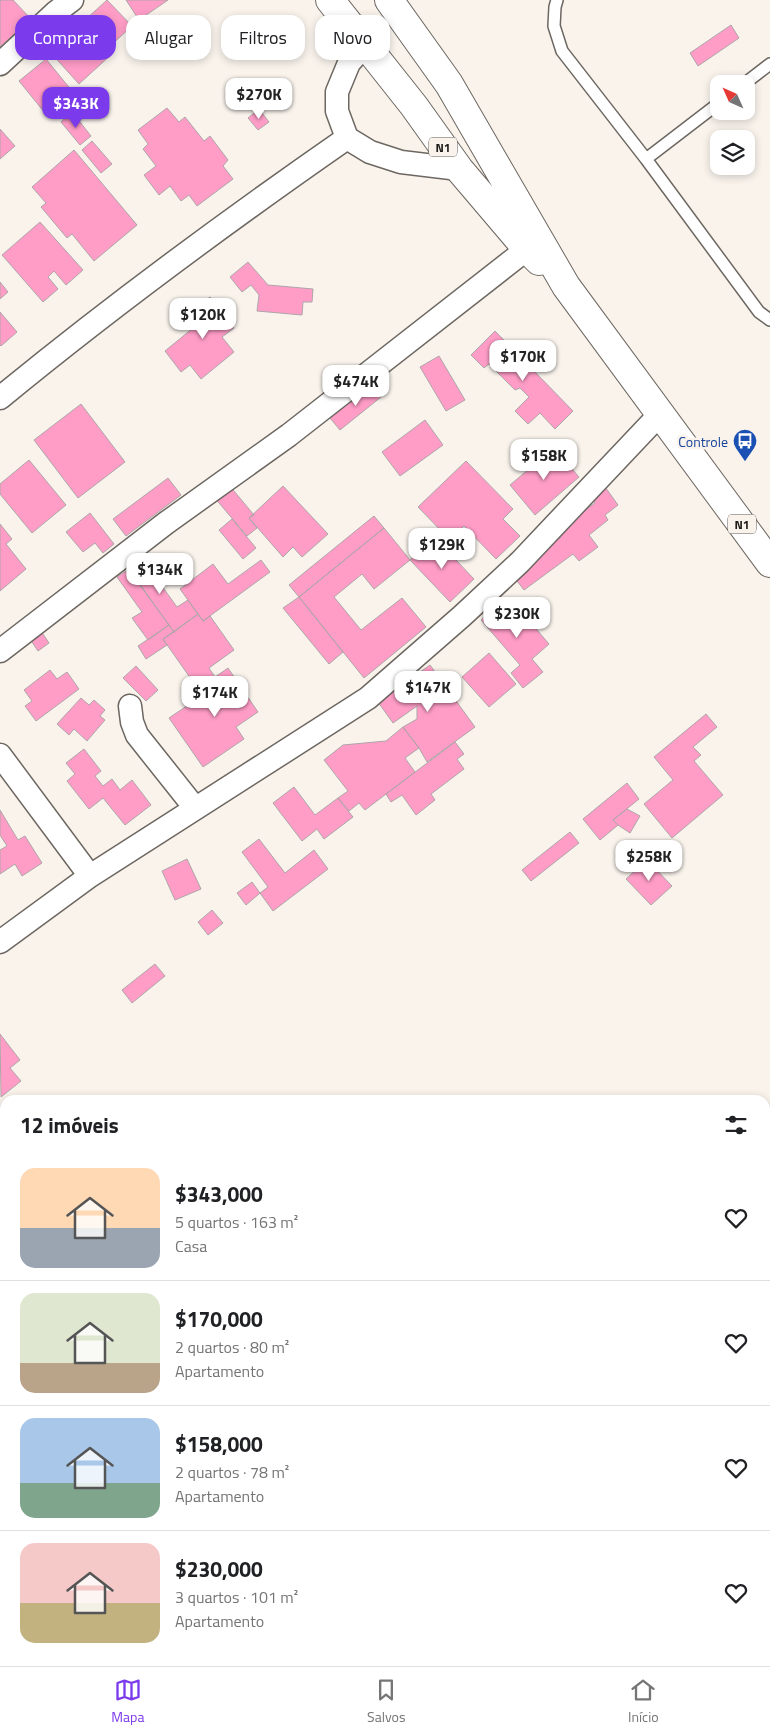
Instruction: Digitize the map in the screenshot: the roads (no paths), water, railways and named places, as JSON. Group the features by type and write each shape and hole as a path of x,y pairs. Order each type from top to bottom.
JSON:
{"highway":[{"name":"N1","path":"330,0 342,15"},
{"name":"N1","path":"391,1 449,84 566,286 770,563"},
{"name":"N1","path":"377,60 414,106 459,169 527,249 566,286"}],"street":[{"path":"0,64 56,12 72,0"},
{"path":"352,60 348,64 337,92 337,111 347,138 370,152 401,162 459,169"},
{"path":"0,398 44,362 244,210 347,138"},
{"path":"0,651 166,523 289,436 527,249"},
{"path":"0,942 90,876 368,698 462,616 520,562 660,414"},
{"path":"130,706 132,722 137,735 195,808"},
{"path":"0,755 90,876"}],"lane":[{"path":"557,0 554,26 562,51 646,159 759,312 770,320"},
{"path":"755,76 770,64"},
{"path":"646,159 710,110"}],"place":[{"name":"Controle","path":"745,462"}]}
